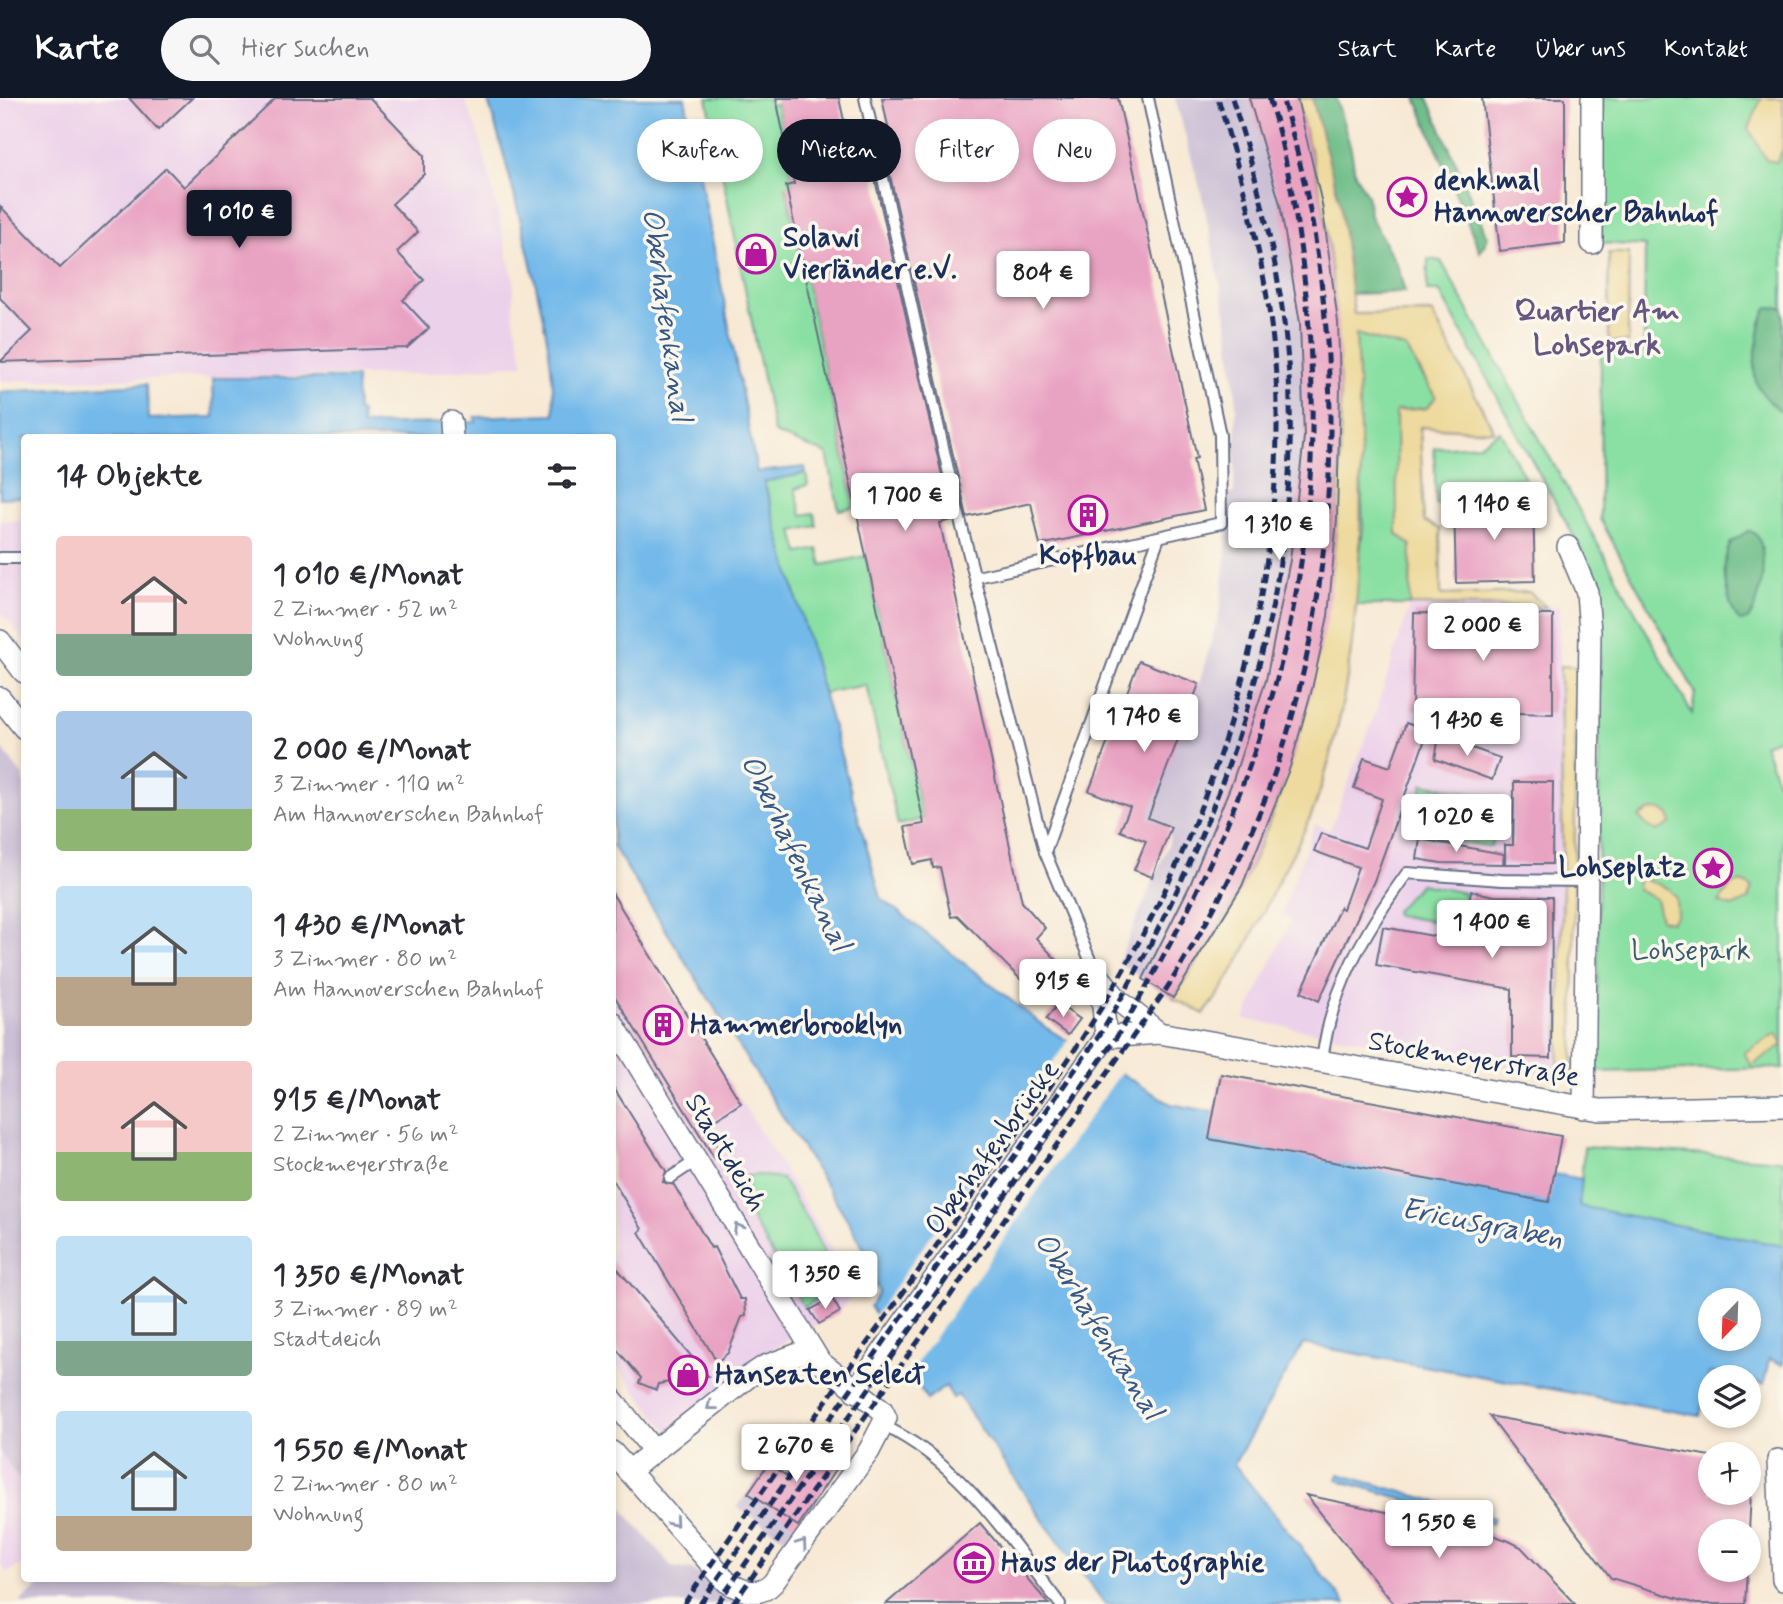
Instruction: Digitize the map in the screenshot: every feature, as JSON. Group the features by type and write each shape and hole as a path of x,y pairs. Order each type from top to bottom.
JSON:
{"street":[{"path":"1591,243 1592,98"},
{"path":"1568,547 1587,592 1589,607 1584,1108"},
{"path":"0,641 21,668"},
{"path":"0,698 21,724"},
{"path":"1095,972 1103,1006 1106,1037"},
{"name":"Stockmeyerstraße","path":"1095,972 1118,1000 1159,1033"},
{"name":"Stadtdeich","path":"616,1028 812,1349 828,1371 855,1391 883,1418"},
{"name":"Stockmeyerstraße","path":"1106,1037 1159,1033 1584,1108 1620,1111 1783,1106"},
{"name":"Oberhafenbrücke","path":"855,1391 1106,1037"},
{"path":"629,1471 748,1377 765,1366 812,1349"},
{"path":"616,1404 654,1451"},
{"path":"616,1456 727,1582 756,1598 774,1583 883,1418"},
{"path":"1777,1460 1783,1580"}],"lane":[{"path":"865,98 954,496 1045,852 1095,972"},
{"path":"976,576 1221,523 1220,435 1148,98"},
{"path":"1045,852 1159,537"},
{"path":"0,558 21,558"},
{"path":"1322,1062 1325,1034 1347,970 1370,924 1407,873 1493,880 1587,881"},
{"path":"670,1178 697,1160"},
{"path":"883,1418 945,1464 980,1503 1060,1604"}],"shaded area":[{"path":"0,98 464,98 481,141 514,281 513,314 524,364 423,374 0,381"},
{"path":"1175,98 1297,98 1322,204 1338,322 1340,386 1337,518 1328,616 1312,689 1290,767 1242,886 1173,998 1118,963 1169,843 1171,827 1148,818 1199,684 1220,610 1226,556 1228,494 1234,493 1236,435 1236,395 1226,312 1202,196"},
{"path":"21,520 21,637 0,611 0,521"},
{"path":"1410,605 1559,607 1563,881 1558,1077 1244,1019 1291,920 1281,915 1315,824 1330,830 1375,714"},
{"path":"0,746 21,773 21,1482 0,1453"},
{"path":"616,899 815,1220 853,1291 840,1312 767,1352 668,1431 616,1366"},
{"path":"797,1424 845,1458 790,1542 737,1507"},
{"path":"0,1453 21,1482 21,1565 7,1573 0,1564"},
{"path":"616,1502 672,1567 692,1570 743,1604 23,1604 21,1601 44,1582 616,1582"}],"green space":[{"path":"707,98 768,98 770,105 777,104 780,119 777,119 777,182 794,182 786,187 855,507 839,510 827,454 774,433 724,182 763,182 763,119 711,119"},
{"path":"1312,98 1336,98 1351,149 1355,174 1367,195 1370,216 1397,265 1405,292 1351,294 1340,203"},
{"path":"1416,98 1428,98 1488,238 1480,252"},
{"name":"Lohsepark","path":"1603,98 1783,98 1783,737 1764,744 1783,797 1783,1068 1597,1072 1600,617 1596,590 1601,586 1439,291 1427,291 1428,259 1441,261 1692,714 1695,692 1600,519 1601,351 1644,350 1645,246 1601,243"},
{"path":"1768,307 1783,308 1783,413 1759,389 1754,373 1760,327"},
{"path":"1355,334 1406,348 1436,398 1427,408 1397,411 1411,545 1410,605 1354,605 1363,528"},
{"path":"1500,431 1525,478 1479,480 1478,504 1436,505 1434,448 1479,445"},
{"path":"806,473 808,485 795,489 802,515 814,513 817,526 793,531 799,553 818,549 822,565 866,556 923,819 898,825 866,685 823,693 764,481"},
{"path":"1748,531 1758,538 1762,553 1762,574 1759,595 1752,612 1744,621 1736,617 1728,595 1725,568 1726,554 1731,542"},
{"path":"1423,784 1501,798 1491,847 1414,833"},
{"path":"1420,884 1465,893 1460,926 1396,915 1395,911"},
{"path":"1584,1147 1783,1160 1783,1246 1579,1206"},
{"path":"760,1175 782,1179 814,1232 826,1259 834,1289 804,1307 751,1218 746,1176"}],"sand":[{"path":"1297,98 1312,98 1340,203 1354,314 1432,313 1494,431 1420,427 1424,521 1440,529 1441,595 1529,592 1546,607 1410,605 1411,545 1397,534 1396,411 1427,408 1436,397 1406,348 1356,334 1361,511 1358,571 1354,630 1333,746 1316,803 1306,826 1241,956 1204,1014 1173,998 1235,900 1276,805 1302,722 1322,638 1334,552 1340,466 1340,379 1334,292 1323,206"},
{"path":"1761,98 1783,98 1783,149 1777,162 1766,160 1749,129"},
{"path":"1609,253 1629,253 1628,342 1609,342"},
{"path":"1560,666 1576,667 1573,1079 1558,1077 1563,881"},
{"path":"1658,809 1669,814 1671,823 1658,831 1648,827 1639,817"},
{"path":"1643,878 1669,889 1676,897 1677,915 1671,922 1661,920 1656,899 1637,889 1638,880"},
{"path":"1742,882 1752,887 1748,900 1732,907 1719,902 1731,885"},
{"path":"1776,1033 1783,1045 1751,1065 1744,1053"}],"water":[{"path":"487,98 685,98 689,119 637,119 637,182 701,182 757,472 805,467 806,473 764,482 881,898 1045,1027 1171,1104 1582,1179 1579,1206 1783,1246 1783,1365 1769,1359 1764,1384 1761,1383 1761,1365 1698,1365 1698,1416 1303,1344 1234,1464 1346,1604 1105,1604 1044,1522 958,1395 953,1398 946,1386 927,1400 870,1306 879,1292 870,1274 874,1271 849,1222 616,851 616,434 21,434 21,497 0,498 0,392 147,384 148,419 214,417 213,378 356,378 357,411 361,412 362,425 476,422 475,417 554,414 549,354 529,255"},
{"path":"1339,1474 1494,1518 1492,1524 1337,1480"}],"pier":[{"path":"1070,1038 1122,1071 907,1377 873,1318"}],"building":[{"path":"129,98 192,98 158,130"},
{"path":"276,98 370,98 424,155 424,174 392,204 418,232 397,252 424,280 403,300 429,328 407,348 0,362 32,331 0,298 0,206 60,268 166,168 184,187"},
{"path":"776,98 839,98 844,119 780,119"},
{"path":"882,98 1118,98 1197,458 1193,459 1204,510 1040,545 1031,503 967,517 892,182 901,182 901,119 886,119"},
{"path":"1249,98 1297,98 1322,204 1338,322 1340,386 1337,519 1328,616 1312,689 1290,767 1242,886 1173,998 1143,979 1190,885 1233,780 1266,680 1290,560 1304,437 1300,323 1280,204"},
{"path":"1482,98 1565,98 1565,243 1500,251"},
{"path":"876,182 952,520 940,523 1022,902 1045,928 1036,938 1068,972 1041,1000 958,916 951,917 940,867 933,868 932,860 913,864 905,827 924,824 786,186"},
{"path":"1533,502 1535,581 1456,583 1454,504"},
{"path":"1414,613 1553,615 1553,714 1412,710"},
{"path":"1139,661 1199,684 1148,818 1171,827 1152,877 1134,870 1146,841 1120,831 1130,807 1089,791"},
{"path":"1406,723 1428,731 1374,881 1319,1001 1301,992 1340,907 1343,909 1358,867 1314,851 1321,833 1365,848 1382,799 1354,788 1364,758 1390,767"},
{"path":"1439,736 1500,758 1492,780 1435,759"},
{"path":"1514,782 1553,782 1552,864 1505,864 1505,845 1513,845"},
{"path":"1420,839 1504,854 1503,864 1441,863 1417,859"},
{"path":"1471,891 1494,896 1552,897 1551,1058 1512,1057 1512,989 1376,965 1383,927 1461,941"},
{"name":"Hammerbrooklyn","path":"616,900 741,1103 710,1123 720,1157 715,1159 616,998"},
{"path":"1058,1004 1080,1019 1068,1035 1046,1019"},
{"path":"1221,1074 1561,1136 1549,1202 1209,1139"},
{"path":"616,1091 666,1171 663,1182 674,1185 711,1248 714,1247 740,1299 745,1299 746,1316 742,1317 728,1353 717,1362 639,1232 642,1229 616,1186"},
{"path":"616,1267 708,1376 658,1384 656,1390 639,1383 641,1378 616,1349"},
{"path":"832,1298 840,1312 819,1324 810,1310"},
{"path":"1489,1416 1698,1454 1698,1505 1750,1505 1750,1519 1698,1519 1698,1582 1746,1582 1745,1604 1696,1604 1611,1578"},
{"path":"809,1441 840,1463 798,1526 748,1493 768,1464 787,1476"},
{"path":"1306,1495 1490,1534 1509,1541 1521,1547 1575,1604 1394,1604"},
{"name":"Haus der Photographie","path":"980,1523 1049,1604 886,1604"}],"railway":[{"path":"684,1604 1083,1037 1159,903 1189,837 1215,769 1255,628 1275,484 1277,412 1272,332 1259,253 1218,98"},
{"path":"700,1604 1103,1030 1180,884 1213,808 1240,730 1263,650 1279,569 1288,487 1290,404 1279,288 1254,173 1232,98"},
{"path":"717,1604 1116,1038 1167,950 1211,862 1247,773 1276,682 1297,590 1309,495 1312,397 1306,295 1288,171 1269,98"},
{"path":"733,1604 1165,991 1220,898 1265,799 1292,717 1312,630 1324,541 1330,450 1328,359 1320,270 1304,182 1282,98"}],"place":[{"name":"denk.mal Hannoverscher Bahnhof","path":"1407,197"},
{"name":"Solawi Vierländer e.V.","path":"756,254"},
{"name":"Kopfbau","path":"1088,515"},
{"name":"Lohseplatz","path":"1713,868"},
{"name":"Hammerbrooklyn","path":"663,1025"},
{"name":"Hanseaten Select","path":"688,1375"},
{"name":"Haus der Photographie","path":"974,1563"}],"district":[{"name":"Quartier Am Lohsepark","path":"1597,328"}],"water label":[{"name":"Oberhafenkanal","path":"666,315"},
{"name":"Oberhafenkanal","path":"795,853"},
{"name":"Ericusgraben","path":"1482,1224"},
{"name":"Oberhafenkanal","path":"1098,1326"}]}
